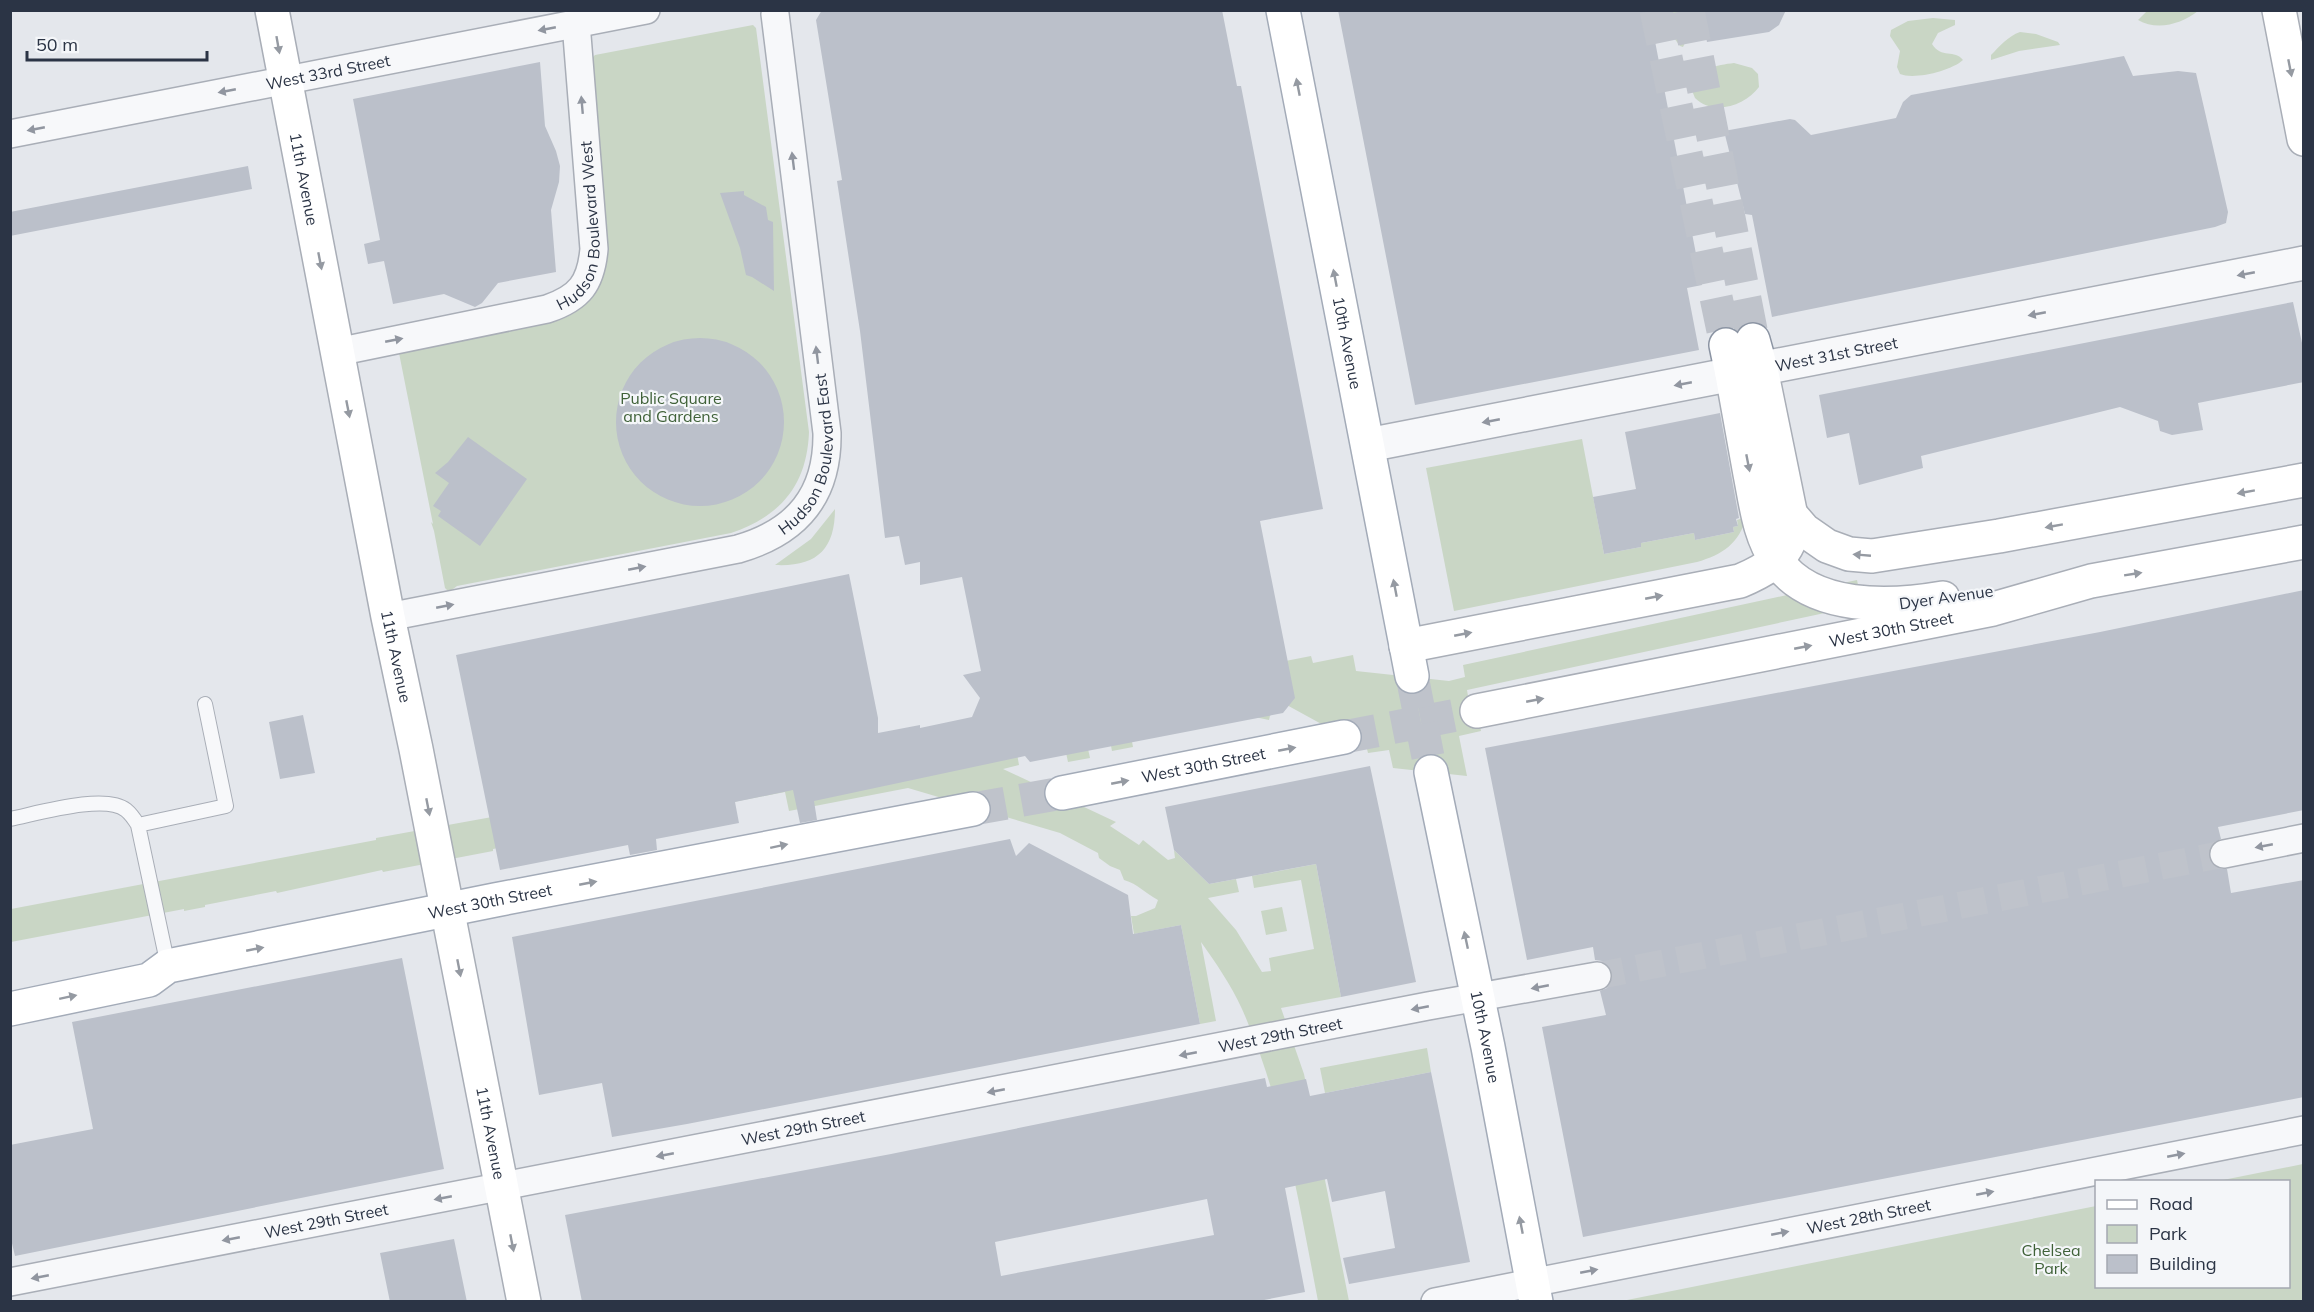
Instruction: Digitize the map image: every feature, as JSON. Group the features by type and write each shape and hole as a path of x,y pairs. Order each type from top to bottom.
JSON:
{"main road":[{"name":"11th Avenue","path":"272,10 388,617 524,1302"},
{"name":"10th Avenue","path":"1283,10 1409,661 1740,581 1763,571 1777,561"},
{"path":"2279,10 2304,139"},
{"path":"1743,357 1791,515 1790,536 1777,561"},
{"name":"Dyer Avenue","path":"1743,357 1761,527 1777,561 1785,572 1802,584 1825,594 1864,604 1910,604 1991,590 2091,581"},
{"path":"1791,515 1804,530 1827,546 1849,554 1872,556 2010,534 2304,480"},
{"name":"West 30th Street","path":"1477,711 1993,609 2091,581 2304,542"},
{"name":"West 30th Street","path":"1062,793 1344,737"},
{"name":"10th Avenue","path":"1431,772 1478,998 1534,1292"},
{"name":"West 30th Street","path":"10,1009 149,980 168,966 973,809"}],"street":[{"name":"West 33rd Street","path":"10,134 646,10"},
{"name":"Hudson Boulevard East","path":"388,617 738,549 759,543 778,532 793,522 807,507 824,469 827,433 774,12"},
{"name":"Hudson Boulevard West","path":"337,352 547,309 577,295 584,286 593,264 594,249 576,23"},
{"name":"West 31st Street","path":"1368,445 1743,357 2304,263"},
{"path":"2224,854 2304,838"},
{"name":"West 29th Street","path":"10,1282 1597,976"},
{"name":"West 28th Street","path":"1435,1302 1534,1292 2304,1130"}],"lane":[{"path":"138,825 226,806 205,704"},
{"path":"10,819 94,803 110,804 126,809 138,825 168,966"}],"green space":[{"path":"2148,10 2198,11 2192,16 2169,25 2153,25 2138,20"},
{"path":"1660,11 1678,11 1685,43 1683,47 1662,22"},
{"path":"1933,18 1955,20 1955,25 1938,33 1932,44 1936,49 1956,55 1963,60 1950,68 1932,73 1914,76 1900,74 1897,67 1900,51 1890,36 1891,30 1908,21"},
{"name":"Public Square and Gardens","path":"753,25 756,28 809,432 803,468 797,483 777,508 764,518 731,533 457,586 449,592 445,588 431,522 433,524 399,353 554,322 578,311 587,303 600,284 607,261 608,247 592,58 595,55"},
{"path":"2020,32 2036,34 2058,42 2060,45 2019,51 1991,60 1991,55 2001,45"},
{"path":"1734,63 1752,68 1758,74 1759,87 1753,94 1737,104 1719,107 1711,107 1695,98 1691,88 1698,76 1708,69"},
{"path":"1582,439 1604,554 1641,547 1641,543 1694,533 1695,540 1734,532 1733,527 1738,526 1737,520 1746,517 1739,534 1722,552 1697,562 1454,611 1426,468"},
{"path":"835,509 831,535 827,545 820,553 802,563 775,565 811,539"},
{"path":"1857,580 1862,605 1467,690 1468,696 1474,695 1481,731 1459,736 1467,776 1393,768 1389,750 1368,753 1367,749 1274,698 1269,720 1250,716 1129,726 1133,747 1112,751 1108,730 1085,735 1090,758 1068,762 1063,739 1016,748 1019,765 1003,769 1116,822 1110,826 1139,845 1143,840 1168,860 1175,858 1174,850 1209,884 1236,879 1239,892 1208,898 1236,930 1262,972 1271,971 1269,958 1314,949 1301,880 1254,888 1252,876 1316,864 1341,997 1281,1008 1304,1074 1349,1301 1318,1301 1288,1153 1268,1080 1238,1000 1201,942 1216,1021 1200,1024 1181,925 1134,934 1131,916 1155,908 1158,900 1124,880 1120,870 1099,858 1098,853 1060,833 908,788 789,811 785,792 493,849 493,851 205,905 205,907 11,942 11,909 547,807 1311,656 1313,663 1353,655 1356,671 1449,681 1465,677 1463,665"},
{"path":"1282,907 1287,931 1266,935 1261,911"},
{"path":"1427,1048 1431,1072 1325,1093 1320,1068"},
{"name":"Chelsea Park","path":"2303,1164 2303,1301 1622,1301 2095,1206 2095,1288 2290,1288 2290,1180 2223,1180"}],"building":[{"path":"822,10 1222,10 1237,86 1241,86 1323,509 1260,521 1295,698 1283,713 1030,762 1025,756 814,801 817,820 800,823 793,790 735,802 739,823 656,839 657,850 630,855 628,845 500,870 456,655 849,574 878,718 878,733 920,725 920,728 972,717 980,698 963,675 981,671 962,577 920,585 920,562 905,565 899,536 885,538 860,331 837,181 842,180 816,20"},
{"path":"1338,10 1649,10 1702,285 1687,288 1699,350 1415,405"},
{"path":"1700,10 1786,10 1779,25 1769,32 1707,42"},
{"path":"2124,56 2133,76 2178,71 2196,73 2228,212 2226,223 1772,317 1752,215 1745,214 1724,131 1790,119 1795,120 1811,135 1896,118 1903,102 1911,95"},
{"path":"540,62 545,126 560,166 559,182 551,210 556,272 498,283 482,303 475,307 444,294 393,304 384,261 368,264 364,244 380,240 353,99"},
{"path":"248,166 252,189 10,236 10,212"},
{"path":"744,191 744,195 766,207 768,220 773,222 774,291 746,275 740,248 720,193"},
{"path":"2293,302 2304,352 2304,382 2198,403 2203,430 2172,435 2160,431 2158,421 2120,407 1921,456 1923,468 1859,485 1849,433 1827,438 1819,395"},
{"path":"700,338 732,345 747,352 759,363 770,375 777,390 784,422 777,454 770,469 759,481 747,492 732,499 700,506 668,499 653,492 641,481 630,469 623,454 616,422 623,390 630,375 641,363 653,352 668,345"},
{"path":"1720,413 1739,518 1736,519 1738,526 1733,527 1734,532 1695,540 1694,533 1641,543 1641,547 1604,554 1593,497 1636,489 1625,432"},
{"path":"468,437 527,479 480,546 438,516 441,511 433,506 449,483 435,473 448,462"},
{"path":"2304,590 2304,810 2218,827 2221,839 2213,843 2209,856 2213,865 2220,869 2227,869 2231,893 2304,880 2304,1097 1583,1237 1542,1027 1606,1015 1600,991 1612,982 1612,973 1609,965 1595,960 1593,947 1527,960 1485,748 2100,632"},
{"path":"303,715 315,773 280,779 269,722"},
{"path":"1370,766 1416,982 1341,997 1316,864 1209,884 1174,850 1165,807"},
{"path":"1010,839 1016,856 1029,843 1128,895 1133,934 1181,925 1200,1024 612,1137 602,1083 539,1095 512,937"},
{"path":"402,958 444,1169 15,1256 10,1235 10,1145 93,1129 72,1022"},
{"path":"1431,1072 1470,1262 1349,1284 1343,1258 1395,1248 1385,1191 1332,1202 1327,1179 1285,1188 1305,1292 1254,1302 582,1302 565,1215 891,1154 1265,1078 1267,1087 1306,1079 1310,1096","holes":["1207,1199 1214,1235 1001,1276 995,1242"]},
{"path":"454,1239 467,1302 390,1302 380,1253"}],"tunnel":[{"path":"1656,10 1726,345"},
{"path":"1688,10 1753,340"},
{"path":"1412,676 1431,772"},
{"path":"1421,722 1477,711"},
{"path":"1344,737 1421,722"},
{"path":"973,809 1062,793"},
{"path":"1597,976 2224,854"}]}
